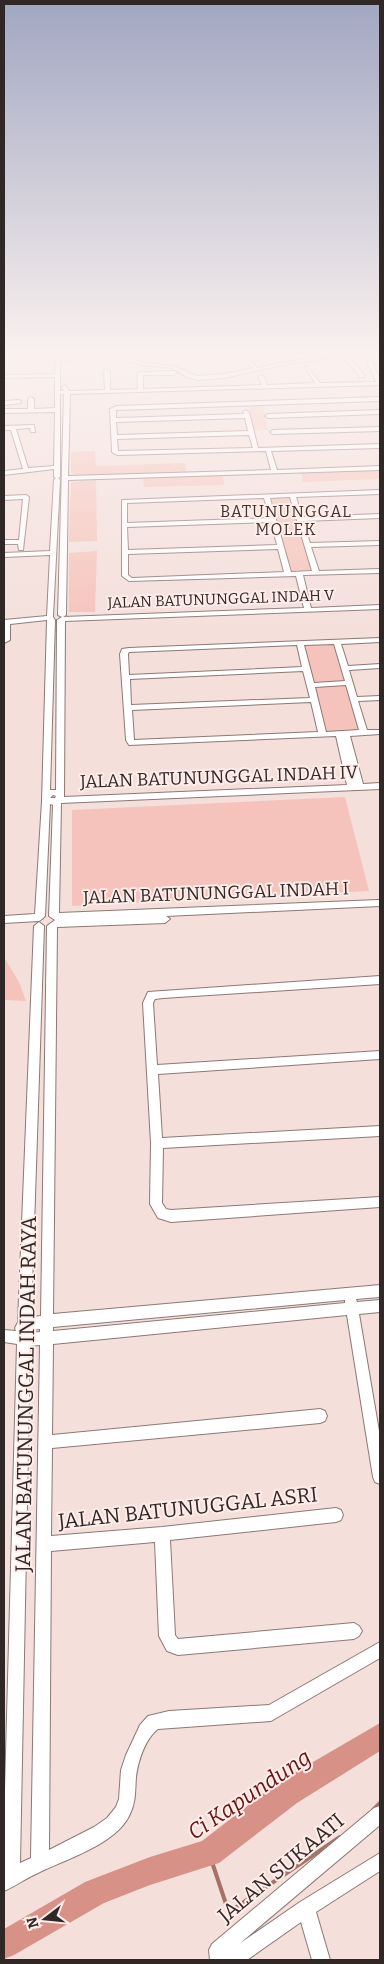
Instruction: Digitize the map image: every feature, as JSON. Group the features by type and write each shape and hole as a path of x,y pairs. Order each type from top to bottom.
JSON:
{"street":[{"path":"19,449 26,470"},
{"name":"JALAN BATUNUNGGAL INDAH RAYA","path":"53,449 51,467 62,478"},
{"name":"JALAN BATUNUNGGAL INDAH RAYA","path":"7,1879 24,1340 46,921 59,797 64,449"},
{"path":"115,449 115,452 119,454 290,449"},
{"path":"266,449 273,472"},
{"path":"4,473 51,467"},
{"path":"62,478 380,468"},
{"name":"JALAN BATUNUNGGAL INDAH RAYA","path":"40,1862 47,1338 46,797 52,553 62,478"},
{"path":"380,492 126,500 122,502 126,552 125,576 132,580 380,571"},
{"path":"292,495 316,573"},
{"path":"267,496 288,574"},
{"path":"4,498 26,497 21,546 4,542"},
{"path":"299,519 380,516"},
{"path":"124,525 273,520"},
{"path":"307,545 380,543"},
{"path":"126,552 280,546"},
{"path":"4,555 52,553"},
{"path":"302,574 311,607"},
{"name":"JALAN BATUNUNGGAL INDAH V","path":"8,622 50,618 55,621 62,618 311,607 380,602"},
{"name":"JALAN BATUNUNGGAL INDAH V","path":"311,607 380,607"},
{"path":"4,641 6,640 8,622"},
{"path":"380,640 129,650 125,651 124,654 130,740 132,743 380,732"},
{"path":"337,642 364,733"},
{"path":"300,643 323,735"},
{"path":"345,668 380,666"},
{"path":"126,677 306,669"},
{"path":"310,685 350,683"},
{"path":"354,699 380,698"},
{"path":"128,708 314,700"},
{"path":"343,734 355,784"},
{"name":"JALAN BATUNUNGGAL INDAH IV","path":"46,797 355,784 380,780"},
{"name":"JALAN BATUNUNGGAL INDAH IV","path":"355,784 380,786"},
{"name":"JALAN BATUNUNGGAL INDAH I","path":"4,920 46,921 379,906"},
{"name":"JALAN BATUNUNGGAL INDAH I","path":"4,927 46,921"},
{"path":"380,980 152,995 148,1003 154,1070 157,1143 156,1204 162,1214 171,1216 380,1202"},
{"path":"154,1070 380,1055"},
{"path":"157,1143 380,1131"},
{"path":"7,1336 26,1325 47,1321 380,1291"},
{"path":"349,1293 380,1477"},
{"path":"7,1336 24,1340 352,1307 380,1306"},
{"path":"46,1442 320,1416"},
{"name":"JALAN BATUNUGGAL ASRI","path":"44,1544 162,1534 336,1515"},
{"path":"162,1534 167,1636 172,1646 354,1631"},
{"path":"7,1879 106,1831 122,1813 128,1798 128,1774 134,1755 144,1731 153,1722 169,1719 270,1713 380,1650"},
{"name":"JALAN SUKAATI","path":"219,1960 218,1950 380,1814"},
{"path":"232,1960 306,1908 380,1861"},
{"path":"306,1908 321,1960"}],"shaded area":[{"path":"95,451 96,466 185,463 186,472 78,476 71,473 71,452"},
{"path":"380,470 380,479 303,482 301,473"},
{"path":"223,475 224,485 144,487 143,478"},
{"path":"96,480 97,541 69,542 71,482"},
{"path":"291,495 312,570 290,571 271,496"},
{"path":"97,551 95,612 69,612 69,553"},
{"path":"336,642 363,732 323,734 301,643"},
{"path":"345,797 369,891 72,906 72,810"},
{"path":"4,957 19,982 26,1001 4,1000"}],"waterway":[{"name":"Ci Kapundung","path":"4,1945 95,1892 150,1871 209,1853 287,1793 380,1736"},
{"path":"373,1810 380,1803"},
{"path":"209,1853 227,1907 232,1910 340,1837"}],"district":[{"name":"BATUNUNGGAL MOLEK","path":"286,520"}]}
